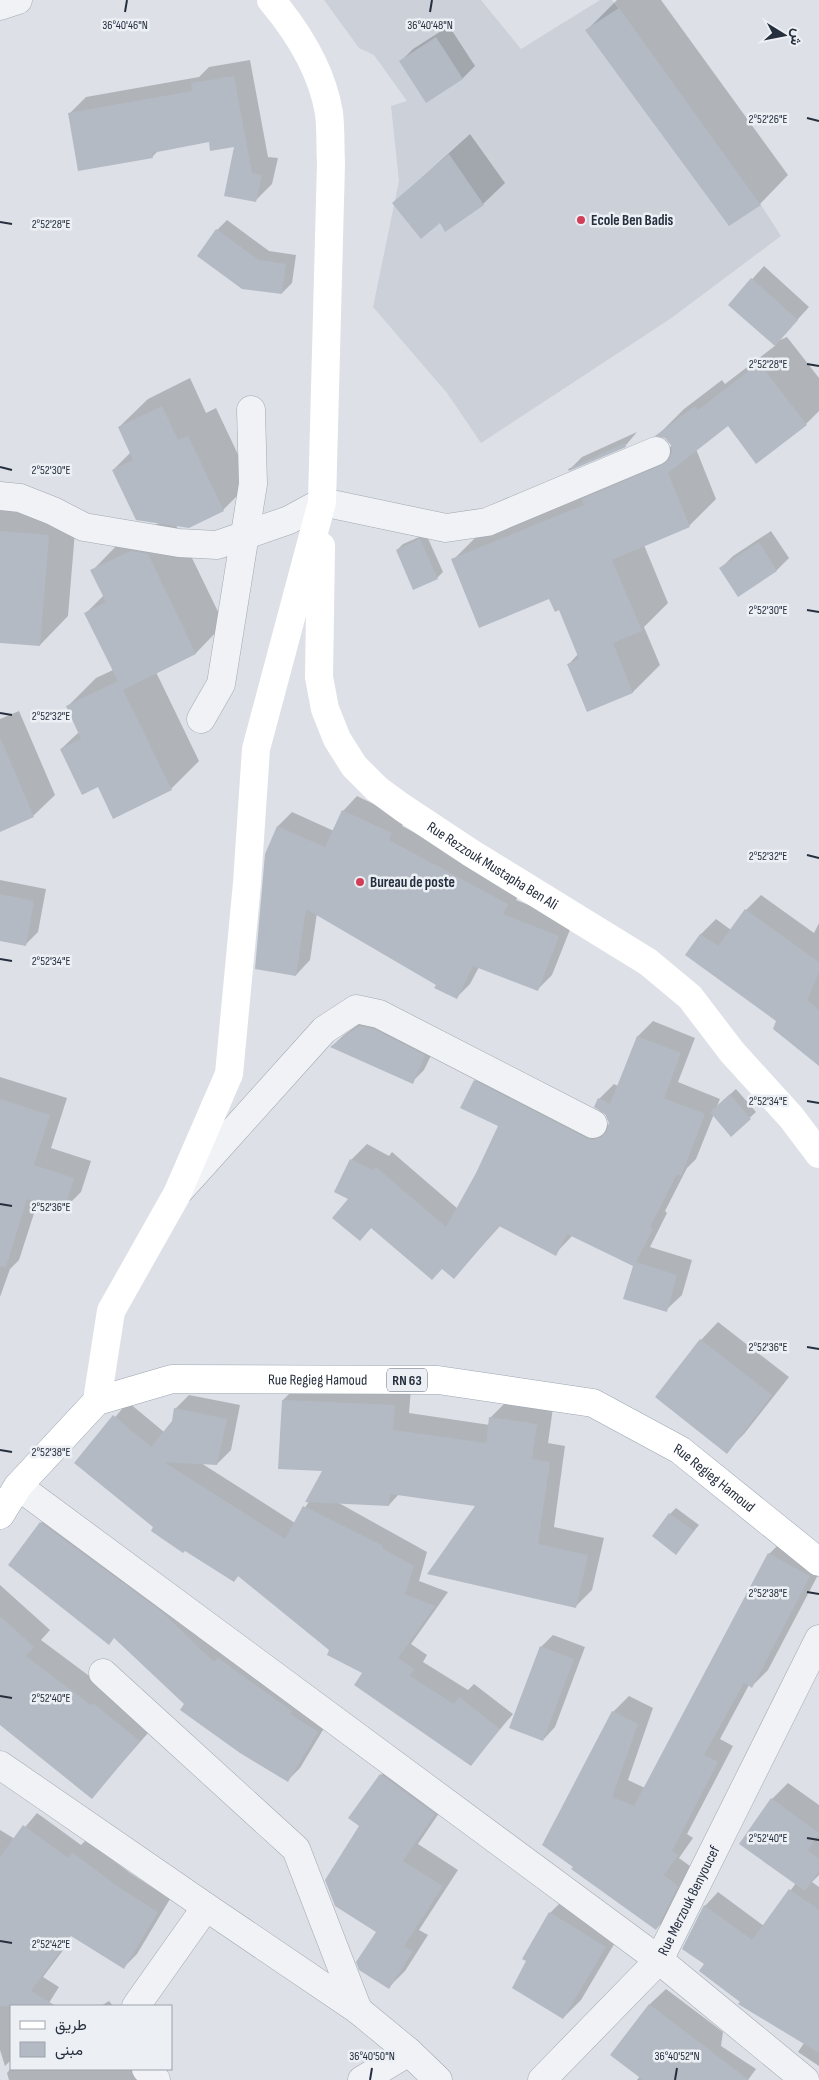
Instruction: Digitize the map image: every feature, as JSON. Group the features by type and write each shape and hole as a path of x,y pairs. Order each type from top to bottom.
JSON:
{"main road":[{"path":"0,1515 18,1486 96,1400 111,1311 177,1194 229,1074 247,883 256,749 322,502 331,163 329,112 310,59 297,34 271,0"},
{"name":"Rue Rezzouk Mustapha Ben Ali","path":"322,502 319,677 325,709 337,739 354,766 377,789 403,808 471,853 648,962 690,997 732,1052 791,1117 819,1154"},
{"name":"Rue Regieg Hamoud","path":"96,1400 172,1378 438,1380 593,1403 680,1450 819,1562"}],"street":[{"path":"0,6 18,0"},
{"path":"201,719 221,684 253,484 251,410"},
{"path":"0,496 20,498 53,511 84,527 179,543 216,546 289,520 322,502 446,528 487,522 656,451"},
{"path":"177,1194 324,1030 356,1010 379,1014 593,1124"},
{"path":"18,1486 659,1960 805,2080"},
{"name":"Rue Merzouk Benyoucef","path":"542,2080 659,1960 819,1639"},
{"path":"103,1673 296,1849 358,2010"},
{"path":"0,1765 358,2010 409,2052 438,2080"},
{"path":"137,2005 206,1907"},
{"path":"362,2080 409,2052"},
{"path":"147,2070 156,2080"}],"shaded area":[{"name":"Ecole Ben Badis","path":"324,0 481,0 521,49 600,0 612,0 761,205 781,236 670,319 481,443 447,393 373,307 399,181 391,106 407,101 374,55 359,48"}],"building":[{"path":"619,8 761,205 729,226 585,30"},
{"path":"436,37 463,79 426,103 399,61"},
{"path":"234,76 252,173 262,175 256,202 224,196 234,147 210,151 209,142 152,153 153,158 78,171 68,113 192,91 191,83"},
{"path":"449,154 484,205 445,232 440,223 421,239 392,203"},
{"path":"216,229 259,260 286,264 282,294 242,289 197,256"},
{"path":"751,278 798,320 775,346 728,305"},
{"path":"759,363 807,425 756,464 728,426 668,473 690,527 612,560 642,631 613,643 633,693 587,712 567,664 579,659 559,610 555,612 549,599 479,628 451,559 584,505 582,499 662,465 669,460 672,452 671,445 665,438 655,436 695,406 698,410"},
{"path":"162,406 178,440 188,436 224,511 189,528 136,520 112,470 133,460 118,427"},
{"path":"625,443 626,447 569,471 568,469"},
{"path":"0,531 49,535 40,646 0,643"},
{"path":"420,539 438,579 413,590 396,550"},
{"path":"759,542 777,571 738,597 719,568"},
{"path":"131,551 148,554 196,654 123,690 172,790 113,819 98,787 82,795 60,749 81,739 66,706 118,681 84,613 106,602 90,570"},
{"path":"0,737 34,817 0,832"},
{"path":"342,810 392,833 389,840 508,904 503,914 559,936 538,991 473,966 457,999 434,988 436,985 306,909 296,976 255,969 265,854 277,826 325,847"},
{"path":"0,894 34,901 26,946 0,941"},
{"path":"745,909 819,962 819,972 807,1000 819,1010 819,1066 773,1029 776,1021 685,955 700,934 718,946"},
{"path":"359,1026 374,1029 425,1055 413,1084 330,1047"},
{"path":"637,1036 681,1053 664,1098 705,1114 681,1176 677,1174 650,1227 653,1228 636,1262 677,1275 667,1312 623,1299 633,1266 567,1234 556,1256 499,1226 454,1279 442,1269 432,1280 371,1228 360,1241 332,1218 348,1199 334,1192 350,1159 373,1170 376,1167 446,1227 476,1173 498,1126 460,1108 474,1080 586,1138 593,1140 601,1137 607,1131 609,1123 606,1115 594,1107 598,1098 610,1104"},
{"path":"730,1094 751,1119 731,1137 710,1112"},
{"path":"0,1099 50,1115 34,1165 74,1178 64,1210 27,1199 6,1267 0,1266"},
{"path":"700,1339 772,1395 727,1454 655,1397"},
{"path":"282,1400 395,1405 393,1430 486,1443 489,1417 537,1424 532,1459 550,1462 538,1544 588,1555 576,1608 427,1574 475,1506 390,1494 389,1506 305,1502 322,1471 278,1469"},
{"path":"174,1408 227,1419 217,1465 164,1462 285,1539 303,1506 383,1546 382,1548 414,1566 405,1594 435,1606 398,1658 414,1669 410,1676 454,1704 459,1697 500,1729 471,1766 354,1685 362,1673 327,1655 329,1650 238,1576 234,1582 185,1551 183,1553 151,1531 153,1527 74,1463 113,1415 151,1447 172,1421"},
{"path":"669,1513 694,1531 676,1555 652,1536"},
{"path":"40,1522 161,1611 214,1662 218,1658 292,1711 290,1714 318,1732 288,1782 240,1753 180,1710 184,1704 114,1638 109,1645 8,1565"},
{"path":"768,1553 810,1576 752,1688 744,1683 704,1755 718,1762 672,1851 678,1855 664,1875 678,1886 656,1930 571,1869 573,1867 542,1845 612,1711 638,1724 612,1797 634,1806"},
{"path":"0,1616 34,1647 26,1656 91,1705 93,1703 140,1741 92,1799 0,1725"},
{"path":"540,1646 574,1659 543,1741 509,1728"},
{"path":"380,1774 435,1814 403,1861 443,1886 404,1946 413,1951 389,1989 359,1970 356,1962 376,1932 335,1906 325,1880 359,1826 348,1818"},
{"path":"771,1798 819,1833 808,1851 819,1859 819,1871 805,1891 739,1844"},
{"path":"23,1825 68,1858 72,1852 117,1886 158,1912 124,1969 71,1936 31,1991 54,2005 0,2006 0,1857"},
{"path":"789,1889 819,1910 819,2053 738,2004 740,2002 699,1971 704,1964 682,1949 704,1905 752,1940"},
{"path":"549,1912 606,1947 563,2019 512,1988 526,1961 522,1959"},
{"path":"649,2004 749,2080 643,2080 610,2055"}],"place":[{"name":"Ecole Ben Badis","path":"581,220"},
{"name":"Bureau de poste","path":"360,882"}]}
